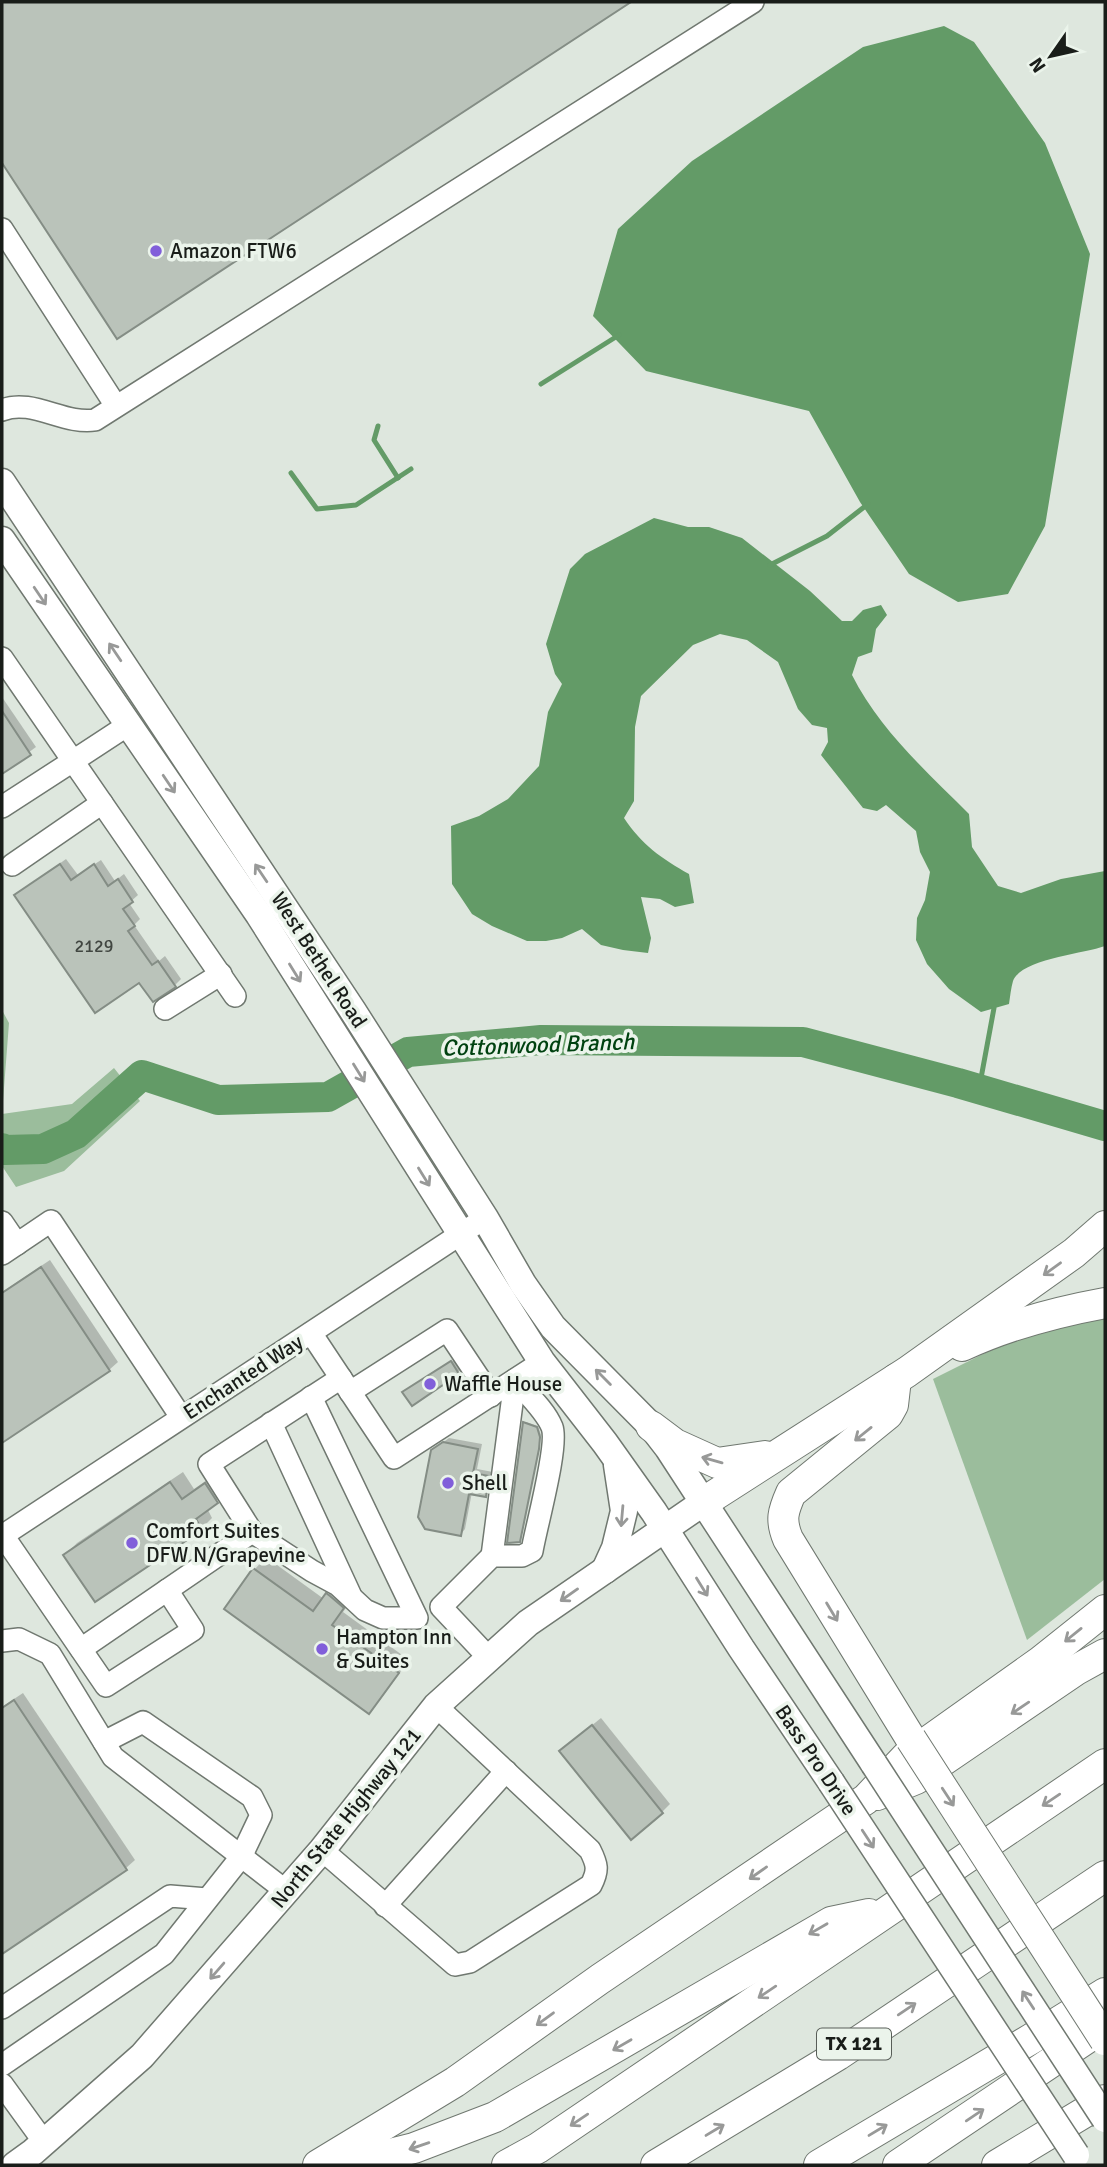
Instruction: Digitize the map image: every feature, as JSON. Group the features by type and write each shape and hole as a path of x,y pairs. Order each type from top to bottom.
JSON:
{"highway":[{"path":"704,1502 902,1376 1074,1252 1105,1226"},
{"path":"1105,1303 1014,1325 968,1343 902,1376 888,1414 791,1493 783,1510 782,1523 788,1539 911,1740 1105,2040"},
{"path":"651,1426 675,1444 717,1463 779,1453"},
{"path":"866,1799 906,1757 1041,1661 1105,1610"},
{"path":"318,2165 484,2062 600,1979 866,1799 916,1779 1076,1670 1105,1654"},
{"path":"508,2165 549,2140 1105,1763"},
{"name":"TX 121","path":"656,2165 838,2055 1105,1876"},
{"path":"1047,1915 1105,1892"},
{"path":"346,2165 414,2148 495,2117 831,1922 884,1912"},
{"path":"819,2165 1105,1993"},
{"path":"898,2165 1105,2026"},
{"path":"997,2165 1105,2101"}],"main road":[{"name":"West Bethel Road","path":"2,482 354,1011 485,1218 523,1284 553,1327 651,1426"},
{"name":"West Bethel Road","path":"2,540 259,915 542,1362"},
{"path":"128,725 153,709"},
{"name":"Bass Pro Drive","path":"542,1362 666,1530 1079,2160"},
{"path":"651,1426 704,1502 1105,2119"},
{"path":"606,1570 615,1548 624,1511 616,1460"},
{"name":"North State Highway 121","path":"15,2165 142,2056 322,1850 436,1706 528,1623 704,1502"}],"street":[{"path":"2,410 15,406 82,422 95,419 754,2"},
{"path":"2,229 116,406"},
{"path":"2,657 236,996"},
{"path":"2,807 128,725"},
{"path":"12,865 102,803"},
{"path":"165,1009 221,974"},
{"name":"Enchanted Way","path":"2,1535 485,1218"},
{"path":"2,1222 9,1249 51,1222 181,1418"},
{"path":"491,1395 447,1330 346,1385 311,1398 209,1464 252,1532 338,1585 365,1610 383,1618 417,1618 441,1607 492,1556 515,1380"},
{"path":"311,1333 394,1458 542,1362"},
{"path":"492,1556 522,1556 532,1550 552,1452 553,1429 515,1380"},
{"path":"311,1398 417,1618"},
{"path":"271,1423 353,1599"},
{"path":"81,1649 252,1532"},
{"path":"2,1535 106,1686 193,1630 167,1590"},
{"path":"441,1607 489,1658"},
{"path":"2,1641 19,1639 50,1654 113,1757 286,1891"},
{"path":"322,1850 454,1965 470,1962 591,1885 598,1873 590,1850 436,1706"},
{"path":"2,2065 164,1954 240,1857 261,1815 252,1797 143,1722 104,1742"},
{"path":"385,1906 506,1771"},
{"path":"2,2008 170,1896 207,1899"},
{"path":"2,2084 44,2142"}],"shaded area":[{"path":"944,26 974,42 1045,143 1090,254 1045,526 1008,594 958,602 909,574 860,502 809,411 646,371 593,316 618,229 692,161 863,47"},
{"path":"654,518 688,527 709,527 742,538 810,591 842,621 852,621 863,610 881,605 887,615 876,629 872,652 858,657 852,675 863,695 904,749 969,814 972,847 998,886 1021,893 1061,879 1105,871 1105,946 1028,967 1013,981 1009,1004 981,1012 949,989 927,964 916,940 917,918 925,900 930,872 920,852 916,831 886,805 877,811 863,808 821,755 828,742 827,728 812,725 798,709 778,662 747,640 720,634 693,645 641,696 635,727 634,801 624,818 653,850 689,874 694,903 675,907 660,899 641,897 651,938 648,953 601,945 582,929 562,938 527,941 472,914 452,884 451,826 479,816 508,799 539,766 548,712 562,684 555,674 546,644 570,569 585,554"},
{"path":"2,1010 9,1023 2,1114"},
{"path":"114,1068 140,1101 64,1171 16,1187 2,1166 2,1114 72,1104"},
{"path":"1105,1313 1105,1579 1027,1640 933,1379 1039,1326"}],"building":[{"name":"Amazon FTW6","path":"2,2 631,2 117,339 2,163"},
{"path":"2,711 31,755 2,774"},
{"path":"60,864 71,880 94,864 108,886 118,879 133,902 123,909 135,926 128,931 152,965 158,961 176,987 153,1002 139,983 95,1013 14,895"},
{"path":"41,1267 110,1371 2,1443 2,1293"},
{"name":"Waffle House","path":"451,1361 459,1374 412,1406 402,1392"},
{"path":"523,1422 537,1427 539,1449 520,1542 507,1543"},
{"name":"Shell","path":"443,1442 478,1449 473,1473 489,1476 486,1497 469,1494 461,1536 425,1529 418,1517 431,1450"},
{"name":"Comfort Suites DFW N/Grapevine","path":"170,1482 182,1499 205,1483 218,1503 196,1519 202,1530 95,1602 63,1555"},
{"name":"Hampton Inn & Suites","path":"253,1568 313,1611 326,1593 344,1608 332,1625 399,1673 369,1714 224,1609"},
{"path":"14,1700 127,1870 2,1954 2,1708"},
{"path":"592,1725 663,1813 631,1840 559,1751"}],"waterway":[{"path":"541,384 619,335"},
{"path":"378,426 374,440 398,478"},
{"path":"291,473 317,509 356,505 411,469"},
{"path":"770,565 827,536 868,504"},
{"path":"979,1089 993,1003"},
{"name":"Cottonwood Branch","path":"2,1148 43,1149 76,1134 142,1075 218,1100 328,1097 408,1052 541,1040 803,1042 1105,1126"}],"place":[{"name":"Amazon FTW6","path":"156,251"},
{"name":"Waffle House","path":"430,1384"},
{"name":"Shell","path":"448,1483"},
{"name":"Comfort Suites DFW N/Grapevine","path":"132,1543"},
{"name":"Hampton Inn & Suites","path":"322,1649"}]}
